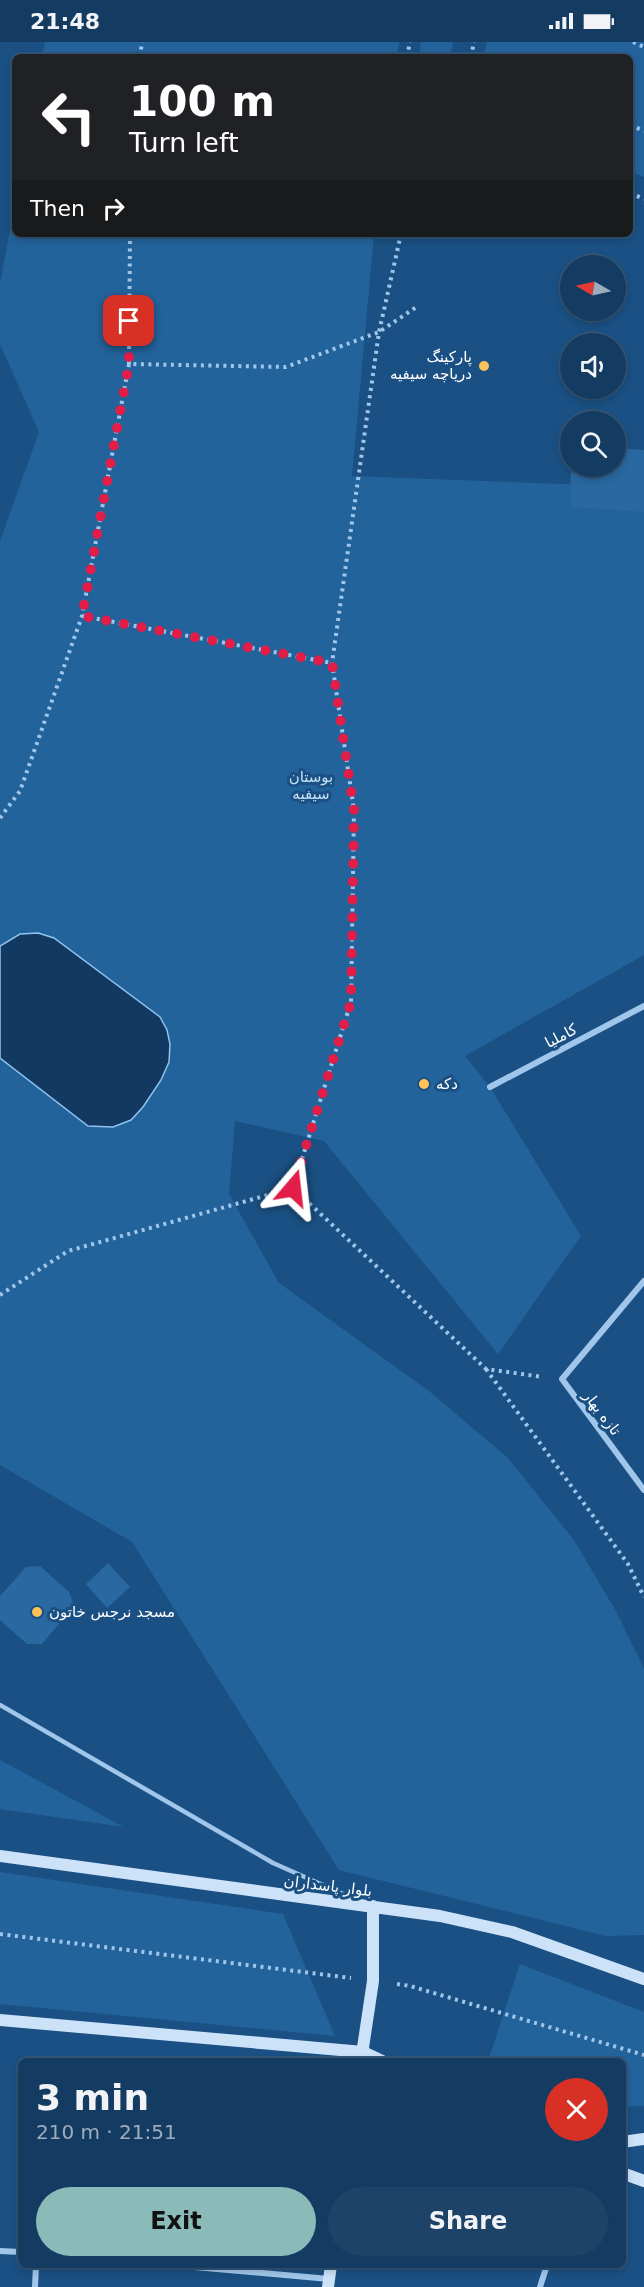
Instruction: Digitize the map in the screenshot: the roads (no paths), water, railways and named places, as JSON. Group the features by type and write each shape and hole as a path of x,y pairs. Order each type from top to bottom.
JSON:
{"main road":[{"name":"بلوار پاسداران","path":"0,1856 440,1916 512,1932 644,1979"},
{"path":"0,2020 362,2056 373,1981 373,1906"},
{"path":"626,2141 644,2139"},
{"path":"626,2174 644,2181"},
{"path":"328,2283 330,2268"}],"street":[{"name":"کاملیا","path":"490,1088 644,1006"},
{"name":"تازه بهار","path":"644,1281 562,1379 644,1490"},
{"path":"0,2251 18,2252"},
{"path":"35,2287 36,2268"},
{"path":"198,2268 328,2283"},
{"path":"540,2287 546,2268"}],"lane":[{"path":"0,1705 273,1863 373,1906"}],"place":[{"name":"پارکینگ دریاچه سیفیه","path":"484,366"},
{"name":"دکه","path":"424,1084"},
{"name":"مسجد نرجس خاتون","path":"37,1612"}],"park label":[{"name":"بوستان سیفیه","path":"311,786"}]}
